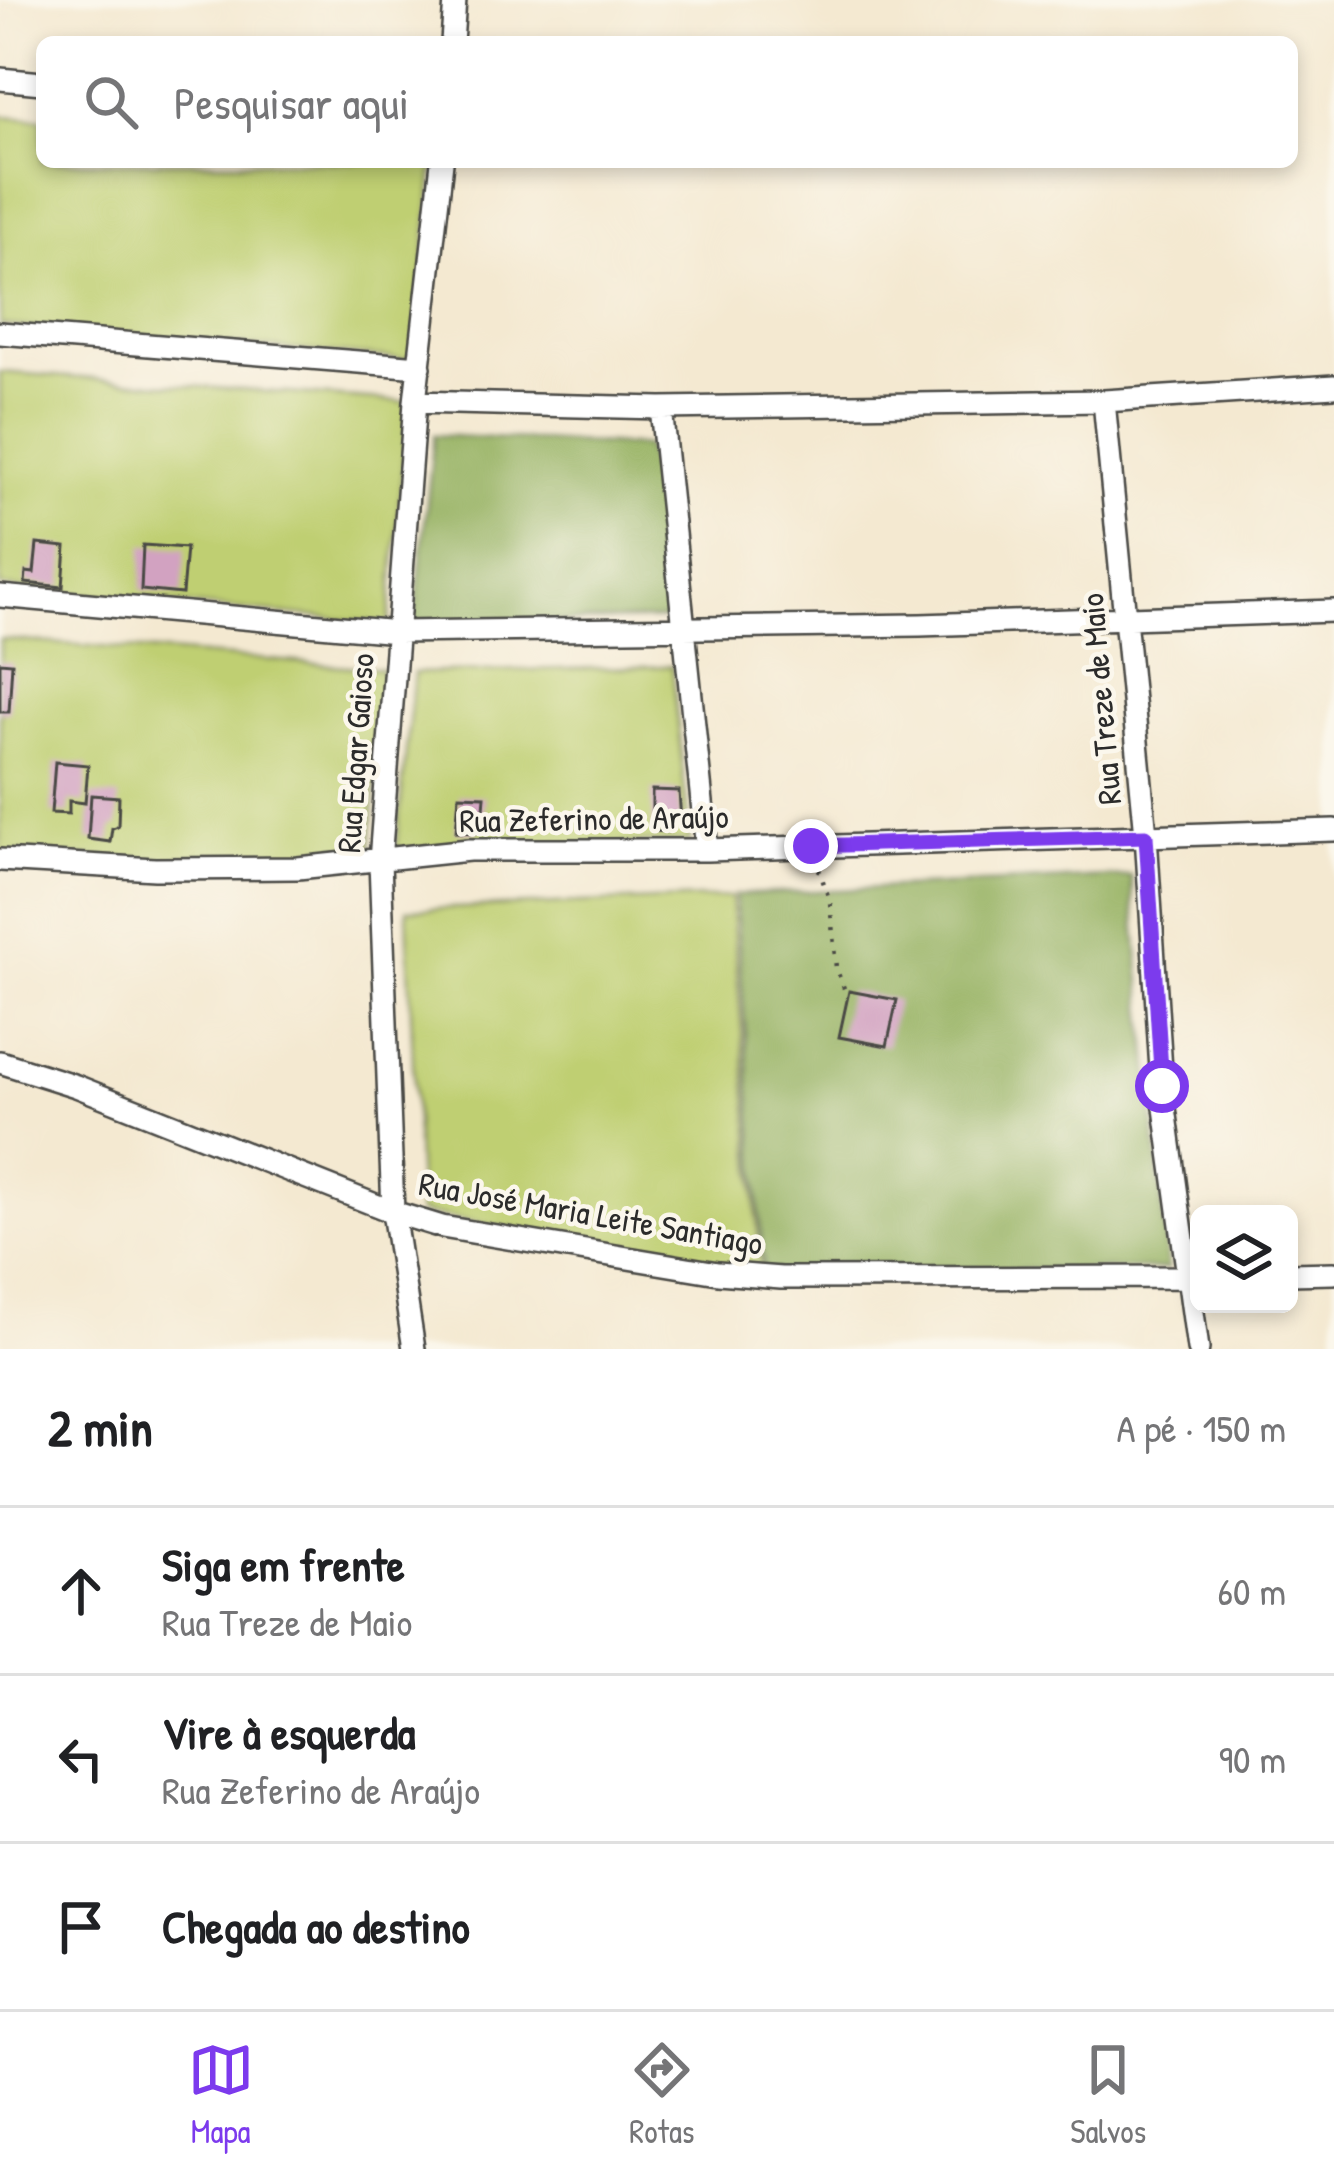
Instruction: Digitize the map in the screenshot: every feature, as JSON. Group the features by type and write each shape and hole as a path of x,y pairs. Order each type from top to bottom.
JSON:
{"street":[{"path":"452,36 454,0"},
{"path":"0,79 36,82"},
{"name":"Rua Edgar Gaioso","path":"413,1349 393,1212 380,861 415,402 441,168"},
{"path":"0,333 420,367"},
{"path":"415,402 661,408 1104,401 1334,386"},
{"name":"Rua Treze de Maio","path":"1104,401 1146,836 1162,1086 1190,1259"},
{"path":"661,408 707,850"},
{"path":"0,596 397,632 920,625 1334,611"},
{"name":"Rua Zeferino de Araújo","path":"0,860 155,869 298,868 469,850 707,850 1334,830"},
{"name":"Rua José Maria Leite Santiago","path":"0,1062 76,1086 393,1212 442,1227 760,1276 1190,1277"},
{"path":"1298,1274 1334,1274"},
{"name":"Rua Treze de Maio","path":"1196,1313 1198,1349"}],"path":[{"path":"811,846 830,902 836,968 845,991"}],"green space":[{"path":"0,116 36,119 36,168 433,168 414,360 0,325"},
{"path":"0,372 408,402 389,624 0,587"},
{"path":"434,435 646,446 657,491 672,619 414,626"},
{"path":"0,639 382,669 371,847 281,861 0,853"},
{"path":"672,666 690,842 396,850 414,673"},
{"path":"1131,876 1168,1269 764,1271 735,895"},
{"path":"731,897 761,1270 419,1213 407,910"}],"building":[{"path":"37,544 66,547 63,587 25,583 26,572 34,573"},
{"path":"143,545 186,548 182,594 141,590"},
{"path":"0,662 12,663 9,712 0,712"},
{"path":"55,762 88,765 85,803 69,801 69,814 51,813"},
{"path":"652,790 679,791 681,822 669,822 669,832 652,831"},
{"path":"91,795 119,797 118,826 112,828 110,842 88,839"},
{"path":"459,795 485,796 483,823 478,823 477,833 456,832"},
{"path":"849,991 897,1000 887,1046 839,1037"}],"route":[{"path":"811,846 1146,836 1162,1086"}]}
